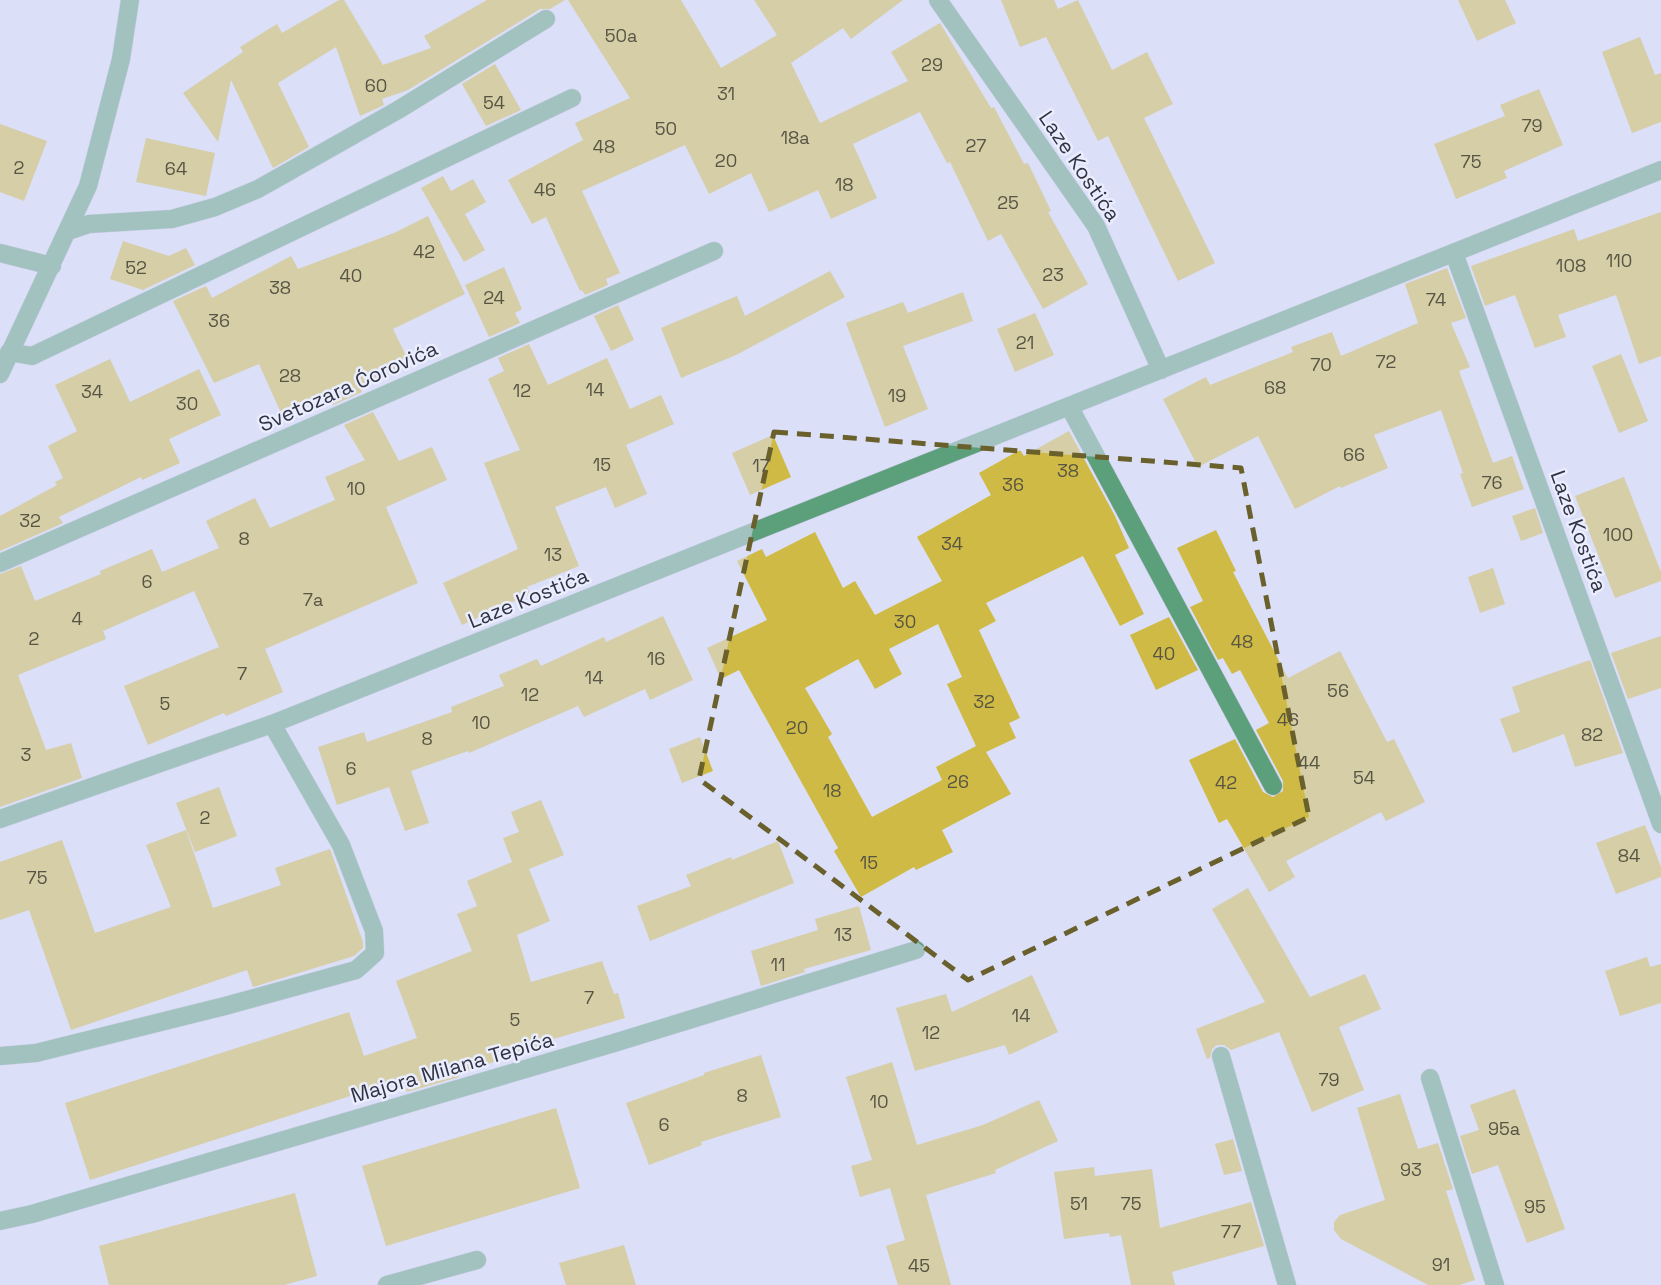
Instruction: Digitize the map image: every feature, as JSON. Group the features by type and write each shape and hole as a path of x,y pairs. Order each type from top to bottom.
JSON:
{"street":[{"path":"0,374 88,186 121,59 130,0"},
{"name":"Laze Kostića","path":"938,0 1096,226 1161,370"},
{"path":"68,232 89,224 172,219 215,207 258,189 398,110 546,19"},
{"path":"9,352 32,356 572,97"},
{"name":"Laze Kostića","path":"0,819 272,724 1661,170"},
{"name":"Svetozara Ćorovića","path":"0,563 714,251"},
{"path":"0,253 52,266"},
{"name":"Laze Kostića","path":"1454,253 1661,824"},
{"path":"1069,406 1273,786"},
{"path":"0,1056 36,1053 225,1006 356,970 375,953 374,931 341,845 272,724"},
{"name":"Majora Milana Tepića","path":"0,1221 32,1214 601,1047 916,950"},
{"path":"1221,1056 1287,1285"},
{"path":"1430,1079 1495,1285"},
{"path":"387,1285 477,1260"}],"highlighted area":[{"path":"774,432 1241,468 1309,817 968,980 699,779"}],"building":[{"path":"339,0 344,0 383,65 431,48 424,36 487,0 565,0 550,9 540,9 408,90 382,99 384,105 360,116 336,47 278,83 309,147 273,168 231,80 218,142 183,93 243,52 240,47 277,24 282,33"},
{"path":"568,0 681,0 721,68 777,35 754,0 903,0 851,39 843,28 791,63 820,123 908,81 891,52 940,23 991,108 994,107 1024,164 1028,163 1051,211 1048,212 1088,284 1043,309 1001,234 988,241 950,162 947,163 920,112 853,144 877,198 831,219 818,190 769,212 751,173 709,194 685,145 582,191 620,273 606,279 608,285 585,295 580,291 546,217 532,224 508,180 583,140 575,123 630,98"},
{"path":"1001,0 1054,0 1058,9 1078,0 1112,70 1147,52 1173,104 1144,118 1215,263 1178,281 1108,136 1098,141 1046,37 1020,47"},
{"path":"1458,0 1505,0 1516,23 1477,41"},
{"path":"1640,37 1655,75 1661,73 1661,122 1632,133 1602,52"},
{"path":"495,64 521,110 486,126 462,84"},
{"path":"1539,89 1563,145 1504,171 1507,178 1456,199 1434,144 1505,116 1500,105"},
{"path":"0,124 47,141 24,201 0,192"},
{"path":"146,138 215,153 206,196 136,182"},
{"path":"443,176 451,191 473,179 486,202 465,214 485,250 464,262 421,188"},
{"path":"1661,212 1661,356 1639,364 1616,295 1558,315 1566,337 1535,348 1515,295 1485,306 1471,266 1574,229 1578,241"},
{"path":"428,216 465,294 393,329 410,364 360,388 362,392 333,405 326,393 281,413 259,364 214,383 173,301 206,286 212,298 291,256 298,269 394,233"},
{"path":"123,241 169,256 186,248 195,265 143,290 110,279"},
{"path":"504,267 522,309 515,313 520,323 489,337 465,285"},
{"path":"1447,268 1466,318 1451,323 1470,367 1459,371 1493,463 1512,456 1524,489 1472,507 1441,410 1374,435 1388,468 1341,488 1340,486 1295,509 1258,436 1198,467 1163,399 1206,377 1210,385 1293,352 1291,347 1332,332 1341,356 1418,323 1405,284"},
{"path":"830,271 845,297 736,355 681,378 661,328 737,296 745,316"},
{"path":"963,292 973,321 903,346 928,409 885,427 846,323 903,302 908,313"},
{"path":"618,305 634,340 611,351 594,316"},
{"path":"1035,313 1054,355 1015,372 997,329"},
{"path":"529,344 548,385 607,358 630,409 661,395 674,424 626,445 647,494 615,508 606,487 555,507 579,566 527,587 530,594 462,625 443,583 518,549 484,463 520,450 488,379 504,371 498,358"},
{"path":"1621,354 1648,421 1619,433 1592,366"},
{"path":"110,359 130,402 199,369 221,415 169,439 180,463 142,480 141,477 59,517 63,523 0,551 0,516 57,485 55,482 63,478 48,446 77,431 55,385"},
{"path":"373,412 399,461 432,447 447,480 386,507 418,583 265,649 283,692 148,745 124,686 219,647 194,591 103,631 106,639 18,675 46,750 71,743 82,778 0,807 0,574 21,566 35,601 101,574 100,571 152,549 162,572 219,548 206,521 255,498 270,528 335,500 325,477 365,460 344,425"},
{"path":"1069,431 1115,516 1129,548 1115,555 1144,614 1120,626 1083,556 986,603 996,621 979,630 1020,718 1009,723 1016,738 986,752 1011,794 942,830 953,852 916,870 914,867 861,897 834,851 838,848 739,670 721,679 707,648 767,620 737,561 762,549 766,557 815,532 843,588 855,581 875,615 942,581 917,537 991,495 979,473 1020,450 1024,456","holes":["938,624 962,677 947,684 976,746 936,767 942,780 872,817 828,737 832,734 805,688 858,659 875,689 902,674 889,649"]},
{"path":"773,435 791,477 750,495 732,453"},
{"path":"1624,477 1661,572 1661,581 1615,598 1575,496"},
{"path":"1535,508 1543,533 1521,541 1512,516"},
{"path":"1216,530 1236,571 1233,572 1288,678 1340,651 1387,742 1394,739 1425,802 1386,821 1381,812 1286,861 1295,877 1269,892 1227,819 1219,823 1189,760 1235,739 1263,792 1273,797 1283,791 1283,781 1256,730 1269,723 1240,670 1232,674 1223,658 1218,660 1190,607 1203,601 1177,548"},
{"path":"1493,568 1505,604 1480,613 1468,577"},
{"path":"663,616 693,680 650,700 645,689 584,717 578,706 469,753 468,751 411,771 429,823 405,831 389,787 337,805 318,747 364,732 367,742 452,712 451,707 504,686 499,675 537,659 541,666 604,637 606,642"},
{"path":"1169,617 1198,670 1156,690 1130,635"},
{"path":"1661,636 1661,688 1628,699 1611,653"},
{"path":"1590,660 1623,753 1575,767 1564,734 1513,753 1500,719 1520,712 1512,687"},
{"path":"700,737 713,771 682,783 669,749"},
{"path":"219,787 237,836 195,852 176,803"},
{"path":"541,800 564,855 529,869 550,921 517,935 531,982 602,961 614,994 618,993 625,1018 550,1040 551,1043 457,1074 459,1077 407,1092 403,1079 90,1180 65,1103 349,1012 364,1056 417,1038 396,981 472,951 457,914 477,906 467,881 512,862 503,838 519,832 511,812"},
{"path":"1645,825 1661,867 1661,877 1616,894 1596,843"},
{"path":"186,830 213,908 281,885 275,868 330,849 363,948 354,956 253,987 247,970 71,1030 29,910 0,920 0,862 62,840 95,933 171,907 146,845"},
{"path":"778,841 794,883 650,941 637,906 691,886 686,875"},
{"path":"1248,888 1310,997 1365,974 1381,1009 1339,1027 1364,1090 1312,1112 1279,1032 1231,1050 1224,1045 1217,1045 1207,1059 1196,1029 1265,1002 1212,909"},
{"path":"859,906 871,950 804,969 805,972 761,986 751,951 818,930 815,919"},
{"path":"1647,957 1650,967 1661,964 1661,1003 1620,1016 1605,971"},
{"path":"1032,975 1058,1032 1009,1055 1005,1045 915,1071 896,1008 946,994 952,1012"},
{"path":"761,1055 781,1117 701,1142 702,1145 649,1165 626,1103 704,1073"},
{"path":"892,1062 917,1145 983,1125 1039,1100 1058,1141 995,1170 996,1173 926,1195 951,1285 898,1285 886,1246 905,1240 890,1188 860,1197 851,1166 872,1160 846,1077"},
{"path":"1515,1089 1565,1229 1527,1243 1498,1165 1472,1174 1460,1136 1479,1130 1470,1105"},
{"path":"1400,1094 1418,1149 1438,1143 1453,1189 1446,1191 1475,1280 1459,1285 1428,1285 1341,1239 1334,1230 1334,1222 1340,1215 1385,1200 1357,1108"},
{"path":"556,1108 580,1188 386,1246 362,1166"},
{"path":"1233,1139 1242,1171 1224,1175 1215,1144"},
{"path":"1094,1167 1095,1176 1152,1169 1160,1228 1251,1202 1264,1246 1172,1272 1175,1285 1131,1285 1121,1235 1110,1237 1109,1233 1064,1239 1054,1172"},
{"path":"295,1193 317,1276 284,1285 109,1285 99,1246"},
{"path":"624,1245 636,1285 566,1285 559,1263"}]}
